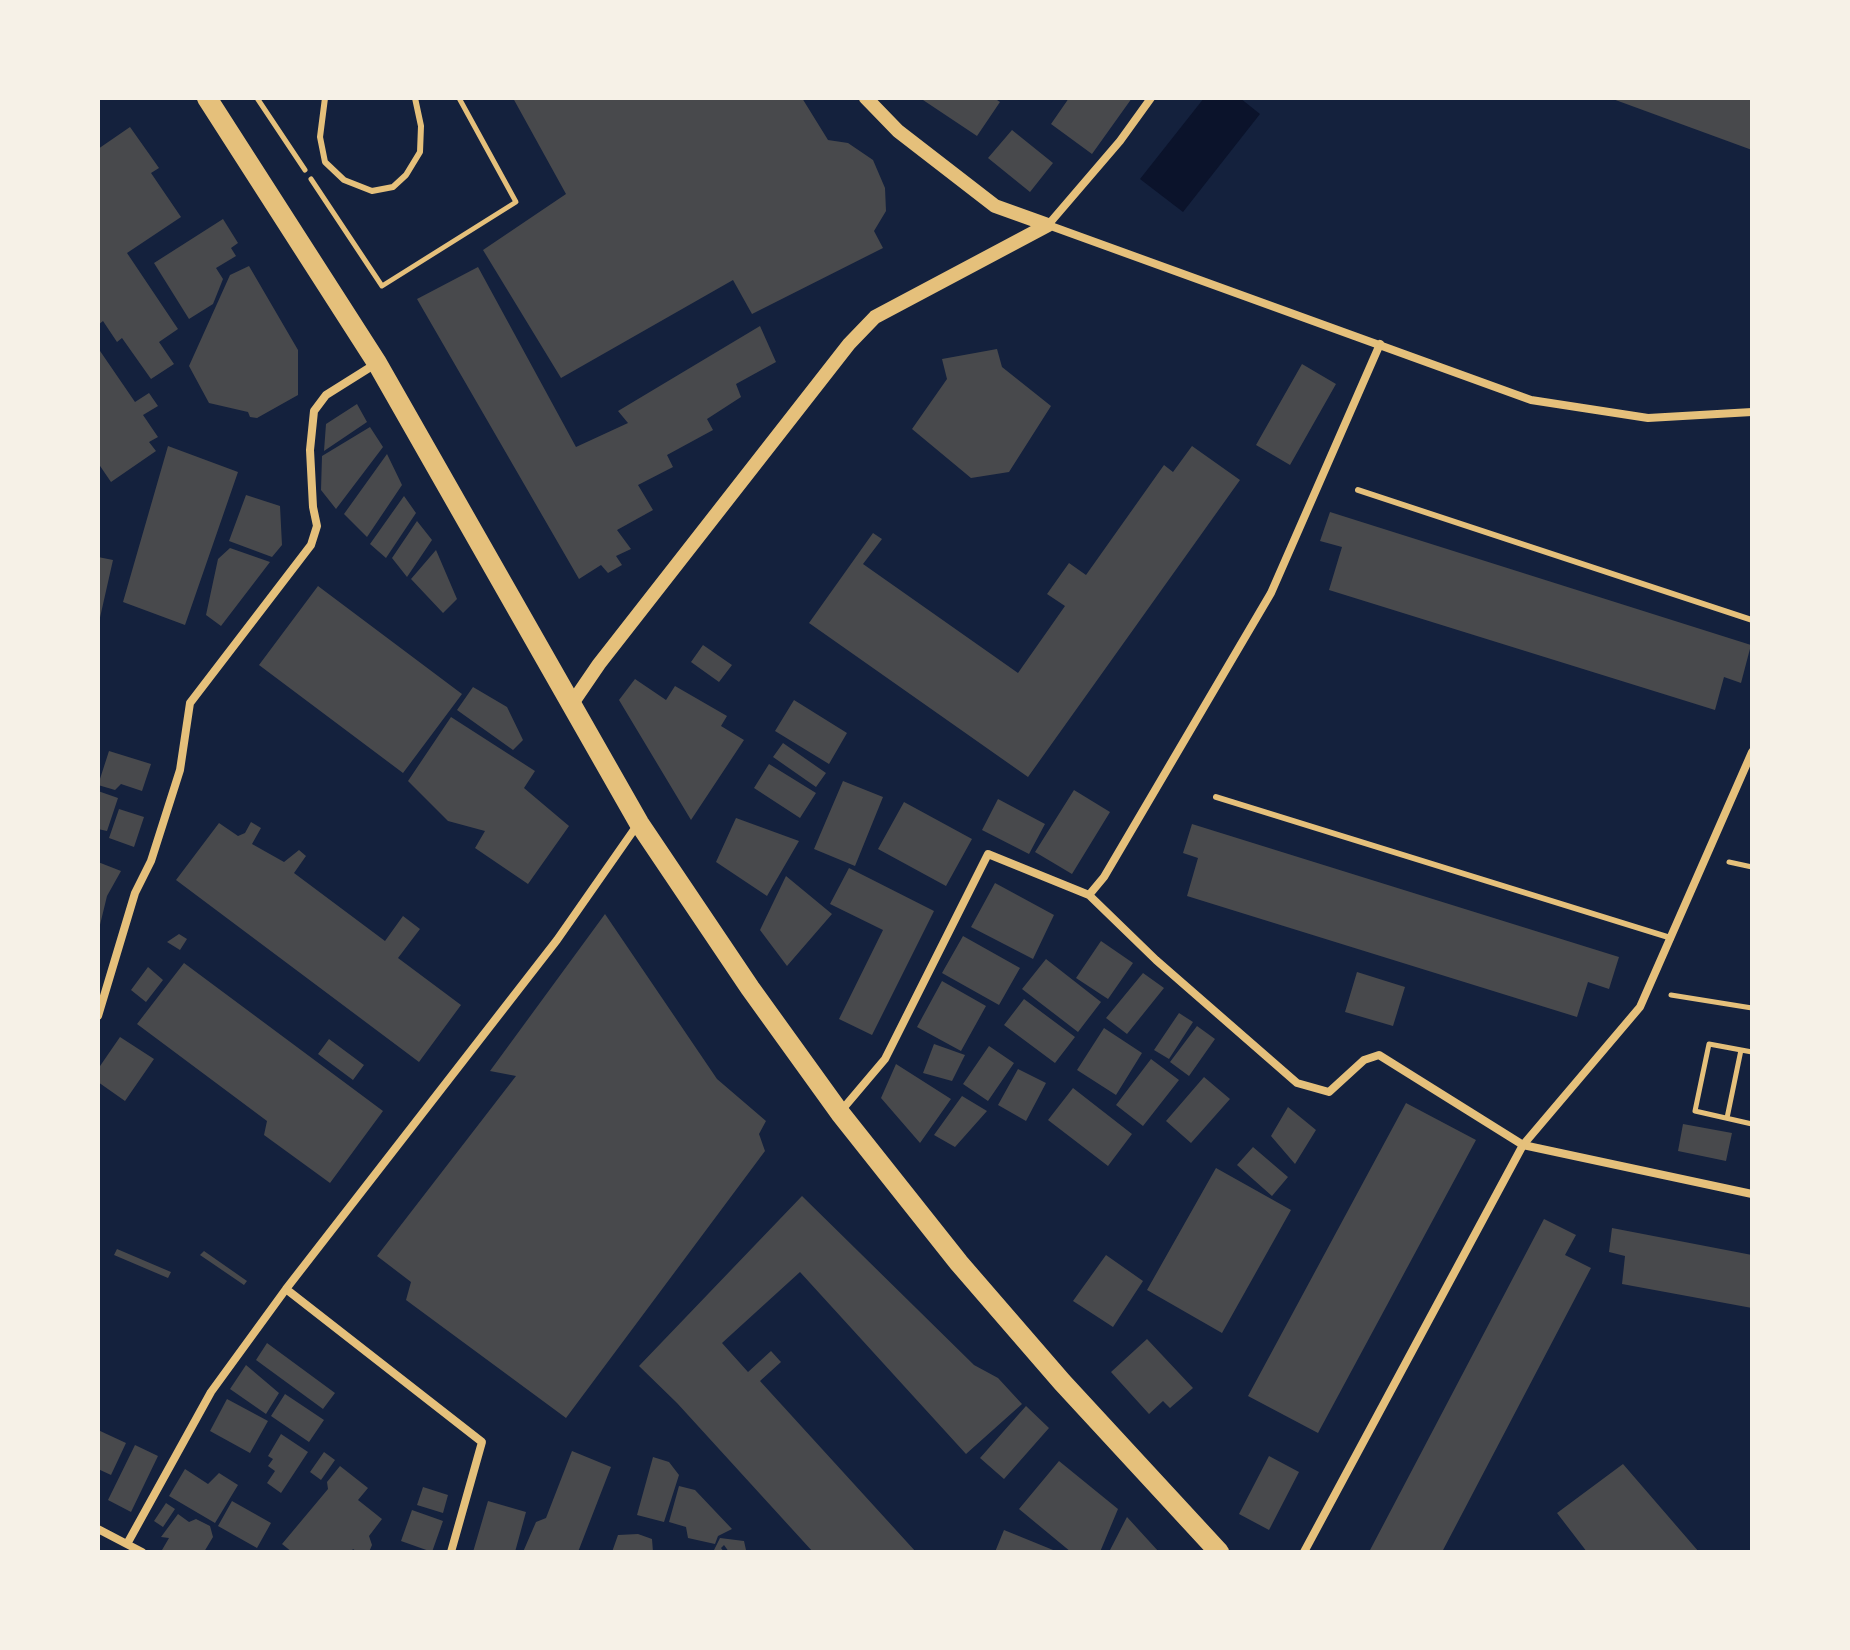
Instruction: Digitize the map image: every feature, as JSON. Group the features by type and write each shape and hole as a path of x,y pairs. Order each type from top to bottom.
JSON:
{"main road":[{"path":"207,98 377,363 639,823 750,988 840,1113 959,1263 1062,1382 1219,1552"}],"street":[{"path":"866,98 898,131 995,206 1531,400 1648,418 1752,412"},
{"path":"571,705 599,664 839,357 875,317 1048,225 1120,141 1151,98"},
{"path":"1089,895 1104,877 1271,593 1380,344"},
{"path":"98,1016 135,893 151,861 180,770 190,703 311,545 317,526 310,450 314,411 326,395 377,363"},
{"path":"1304,1552 1523,1145 1640,1007 1752,752"},
{"path":"127,1544 211,1392 286,1289 557,940 639,823"},
{"path":"840,1113 885,1059 988,854 1089,895 1156,960 1297,1083 1329,1092 1364,1060 1379,1055 1523,1145 1752,1194"},
{"path":"286,1289 482,1442 451,1552"},
{"path":"98,1529 142,1552"}],"lane":[{"path":"325,98 320,137 325,162 344,180 372,191 393,187 406,175 420,152 421,126 415,98"},
{"path":"1358,490 1752,620"},
{"path":"1216,797 1671,938"}],"path":[{"path":"1729,862 1752,867"},
{"path":"1671,995 1752,1008"},
{"path":"1752,1052 1709,1044 1695,1111 1752,1124"},
{"path":"1727,1118 1741,1050"}],"water":[{"path":"1204,98 1240,98 1260,114 1183,212 1140,179"}],"building":[{"path":"513,98 802,98 828,140 848,143 873,160 885,188 886,211 874,231 883,248 752,314 733,280 561,378 483,250 566,194"},
{"path":"920,98 994,98 1000,102 977,136"},
{"path":"1069,98 1132,98 1092,154 1051,124"},
{"path":"1610,98 1752,98 1752,150"},
{"path":"130,127 159,168 151,173 181,217 127,253 178,329 159,342 174,364 151,379 122,338 117,342 103,321 98,325 98,149"},
{"path":"1012,130 1053,163 1030,192 988,158"},
{"path":"223,219 238,243 231,248 236,256 216,268 223,279 213,304 189,319 154,263"},
{"path":"249,266 298,350 298,395 257,418 250,417 248,412 209,403 189,366 230,275"},
{"path":"478,267 576,447 628,423 618,411 760,326 776,362 736,384 741,397 707,419 713,430 667,455 673,467 638,485 653,510 617,530 631,549 616,556 622,565 608,573 601,565 579,579 417,299"},
{"path":"98,348 135,402 149,393 158,406 143,415 158,437 149,442 156,451 111,482 98,463"},
{"path":"997,349 1002,367 1051,406 1009,472 971,478 912,429 947,379 942,359"},
{"path":"1302,364 1336,384 1290,465 1256,445"},
{"path":"357,404 367,422 324,451 326,424"},
{"path":"370,427 383,447 336,509 321,490 322,456"},
{"path":"168,446 238,472 185,625 123,602"},
{"path":"1192,446 1240,480 1028,777 809,623 873,533 882,539 863,564 1018,673 1065,606 1047,594 1069,563 1086,575 1164,465 1173,472"},
{"path":"387,454 402,485 367,537 344,514"},
{"path":"246,495 280,506 282,545 272,557 229,541"},
{"path":"404,496 416,513 386,558 370,544"},
{"path":"1330,512 1751,645 1741,683 1724,677 1715,710 1329,590 1342,547 1320,541"},
{"path":"417,521 432,540 407,577 392,558"},
{"path":"230,548 270,562 221,626 206,615 218,559"},
{"path":"436,550 457,599 443,613 411,579"},
{"path":"98,557 113,560 99,622 98,622"},
{"path":"318,586 462,694 403,773 259,665"},
{"path":"703,645 732,665 719,682 691,662"},
{"path":"635,679 666,700 675,686 727,716 721,726 744,740 691,820 619,700"},
{"path":"473,687 507,707 523,740 513,750 457,710"},
{"path":"794,700 847,733 829,764 775,731"},
{"path":"451,717 535,771 524,788 569,826 528,884 475,848 485,831 448,821 408,781"},
{"path":"783,743 826,773 816,787 773,757"},
{"path":"109,751 151,764 142,791 121,784 115,790 98,785"},
{"path":"769,764 816,793 800,818 754,788"},
{"path":"843,781 883,797 855,866 814,849"},
{"path":"1074,790 1110,812 1072,874 1035,852"},
{"path":"98,791 118,798 107,831 98,829"},
{"path":"998,799 1045,824 1029,854 982,830"},
{"path":"904,802 972,839 946,886 878,849"},
{"path":"119,809 144,817 134,847 109,838"},
{"path":"736,818 799,841 767,896 716,862"},
{"path":"251,822 261,828 252,844 284,862 299,850 306,856 294,873 385,941 403,916 420,929 398,958 461,1005 419,1062 176,880 219,823 238,836 245,833"},
{"path":"1192,824 1619,957 1609,989 1588,982 1577,1017 1187,896 1198,858 1183,853"},
{"path":"98,862 121,871 107,896 99,929"},
{"path":"849,868 934,911 872,1035 839,1019 883,930 830,904"},
{"path":"786,876 832,914 787,966 760,930"},
{"path":"995,883 1054,915 1033,959 971,927"},
{"path":"605,914 717,1079 766,1121 759,1134 765,1151 566,1418 406,1300 411,1282 377,1256 516,1076 490,1071"},
{"path":"179,934 187,939 180,950 167,942"},
{"path":"963,936 1020,968 999,1005 942,973"},
{"path":"1101,941 1133,963 1108,999 1076,978"},
{"path":"1046,959 1101,1002 1078,1032 1022,989"},
{"path":"184,963 383,1111 330,1183 264,1135 267,1121 137,1024"},
{"path":"148,967 163,980 146,1002 131,990"},
{"path":"1357,972 1405,987 1393,1026 1345,1012"},
{"path":"1143,973 1164,988 1127,1034 1106,1018"},
{"path":"942,981 986,1006 961,1051 917,1027"},
{"path":"1024,999 1075,1037 1055,1063 1004,1025"},
{"path":"1179,1013 1193,1022 1169,1059 1154,1050"},
{"path":"1197,1026 1215,1039 1189,1076 1170,1062"},
{"path":"1104,1028 1142,1053 1116,1095 1077,1070"},
{"path":"120,1037 154,1059 125,1101 98,1082 98,1069"},
{"path":"329,1039 364,1065 353,1080 318,1054"},
{"path":"934,1044 965,1055 952,1081 923,1073"},
{"path":"989,1046 1014,1063 988,1101 963,1084"},
{"path":"1151,1059 1179,1080 1143,1126 1116,1105"},
{"path":"896,1064 951,1099 920,1143 881,1098"},
{"path":"1018,1069 1046,1083 1026,1121 998,1105"},
{"path":"1204,1077 1230,1099 1191,1143 1166,1121"},
{"path":"1073,1088 1132,1134 1108,1166 1048,1120"},
{"path":"962,1096 987,1111 955,1147 934,1135"},
{"path":"1406,1103 1476,1140 1318,1433 1248,1396"},
{"path":"1288,1107 1316,1130 1295,1164 1271,1136"},
{"path":"1683,1124 1732,1133 1726,1161 1678,1151"},
{"path":"1253,1147 1288,1177 1272,1196 1237,1165"},
{"path":"1216,1168 1291,1210 1222,1333 1147,1290"},
{"path":"802,1196 974,1365 998,1378 1022,1404 966,1454 800,1272 722,1343 748,1372 771,1351 781,1362 760,1381 916,1552 813,1552 677,1403 639,1366"},
{"path":"1544,1219 1576,1235 1565,1255 1591,1268 1442,1552 1369,1552"},
{"path":"1612,1228 1752,1255 1752,1308 1622,1284 1625,1256 1609,1252"},
{"path":"117,1249 171,1272 168,1278 114,1255"},
{"path":"204,1251 247,1281 244,1285 200,1255"},
{"path":"1106,1255 1143,1281 1113,1327 1073,1301"},
{"path":"1147,1339 1193,1388 1170,1408 1163,1401 1149,1414 1111,1372"},
{"path":"267,1343 335,1393 323,1409 256,1360"},
{"path":"246,1365 279,1393 266,1414 230,1389"},
{"path":"285,1394 324,1420 309,1442 271,1416"},
{"path":"227,1399 268,1421 250,1453 210,1431"},
{"path":"1026,1406 1049,1428 1004,1479 980,1458"},
{"path":"98,1430 126,1443 111,1475 98,1469"},
{"path":"281,1434 308,1452 281,1493 267,1483 275,1471 268,1466 273,1459 268,1456"},
{"path":"135,1445 158,1456 131,1512 108,1500"},
{"path":"572,1451 611,1467 578,1552 523,1552 536,1522 546,1518"},
{"path":"324,1452 335,1460 321,1480 310,1472"},
{"path":"1269,1456 1299,1472 1269,1530 1239,1514"},
{"path":"653,1457 669,1462 679,1475 664,1522 637,1515"},
{"path":"1059,1461 1118,1509 1100,1552 1071,1552 1019,1509"},
{"path":"1623,1464 1699,1552 1587,1552 1557,1513"},
{"path":"340,1466 368,1488 358,1500 382,1519 369,1536 372,1545 369,1552 353,1549 351,1552 292,1552 282,1544 328,1489 327,1482"},
{"path":"185,1469 208,1484 219,1473 238,1485 215,1523 169,1496"},
{"path":"679,1486 695,1490 732,1529 718,1536 715,1544 688,1538 686,1527 669,1522"},
{"path":"423,1487 448,1495 443,1513 417,1505"},
{"path":"232,1501 271,1523 257,1548 218,1526"},
{"path":"488,1501 526,1512 515,1552 473,1552"},
{"path":"166,1503 175,1509 163,1527 154,1521"},
{"path":"412,1510 443,1521 432,1552 401,1541"},
{"path":"178,1514 189,1522 196,1519 210,1526 213,1537 204,1552 162,1550 169,1538 161,1537"},
{"path":"1127,1517 1159,1552 1109,1552"},
{"path":"1004,1530 1058,1552 995,1552"},
{"path":"638,1534 652,1539 653,1552 612,1552 618,1535"},
{"path":"720,1538 744,1541 746,1550 729,1552 724,1545 721,1548 724,1552 713,1552"}]}
